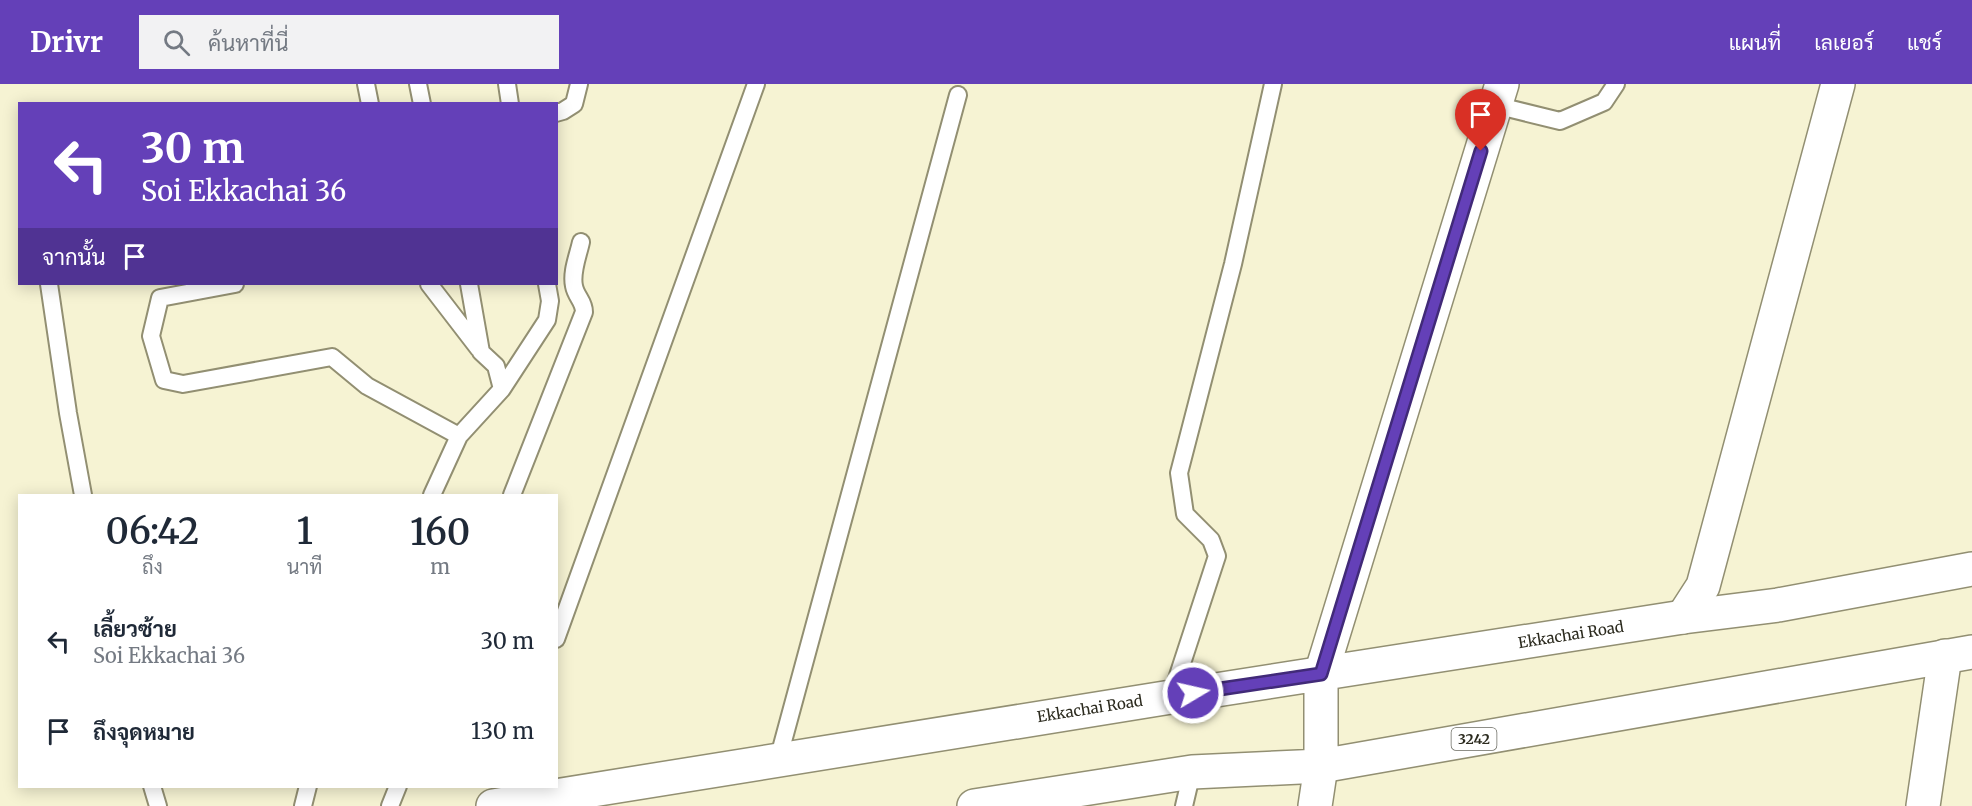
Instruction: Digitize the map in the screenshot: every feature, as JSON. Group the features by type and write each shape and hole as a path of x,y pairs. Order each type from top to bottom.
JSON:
{"main road":[{"path":"1683,617 1703,586 1838,84"},
{"path":"1315,806 1321,766 1321,674 1498,95"},
{"name":"Ekkachai Road","path":"495,806 1171,696 1683,617 1778,605 1972,569"},
{"path":"1923,806 1959,654"},
{"name":"3242","path":"974,806 1192,772 1321,766 1959,654"}],"lane":[{"path":"366,84 370,102"},
{"path":"418,84 422,102"},
{"path":"507,84 510,102"},
{"path":"558,112 574,104 579,84"},
{"path":"558,633 756,84"},
{"path":"1171,696 1216,556 1211,540 1185,514 1179,473 1233,264 1273,84"},
{"path":"1498,95 1560,121 1604,102 1616,84"},
{"path":"778,760 958,94"},
{"path":"512,494 584,312 584,304 574,288 573,275 581,242"},
{"path":"49,285 83,494"},
{"path":"230,285 160,298 151,336 164,380 183,384 332,357 367,386 459,436"},
{"path":"430,285 482,352 496,366 502,388"},
{"path":"470,285 482,352"},
{"path":"432,494 459,436 502,388 547,320 550,301 547,285"},
{"path":"1184,806 1192,772"},
{"path":"153,788 158,806"},
{"path":"303,806 308,788"},
{"path":"390,806 397,788"},
{"path":"495,806 503,788"}],"route":[{"path":"1193,693 1321,674 1481,151"}]}
